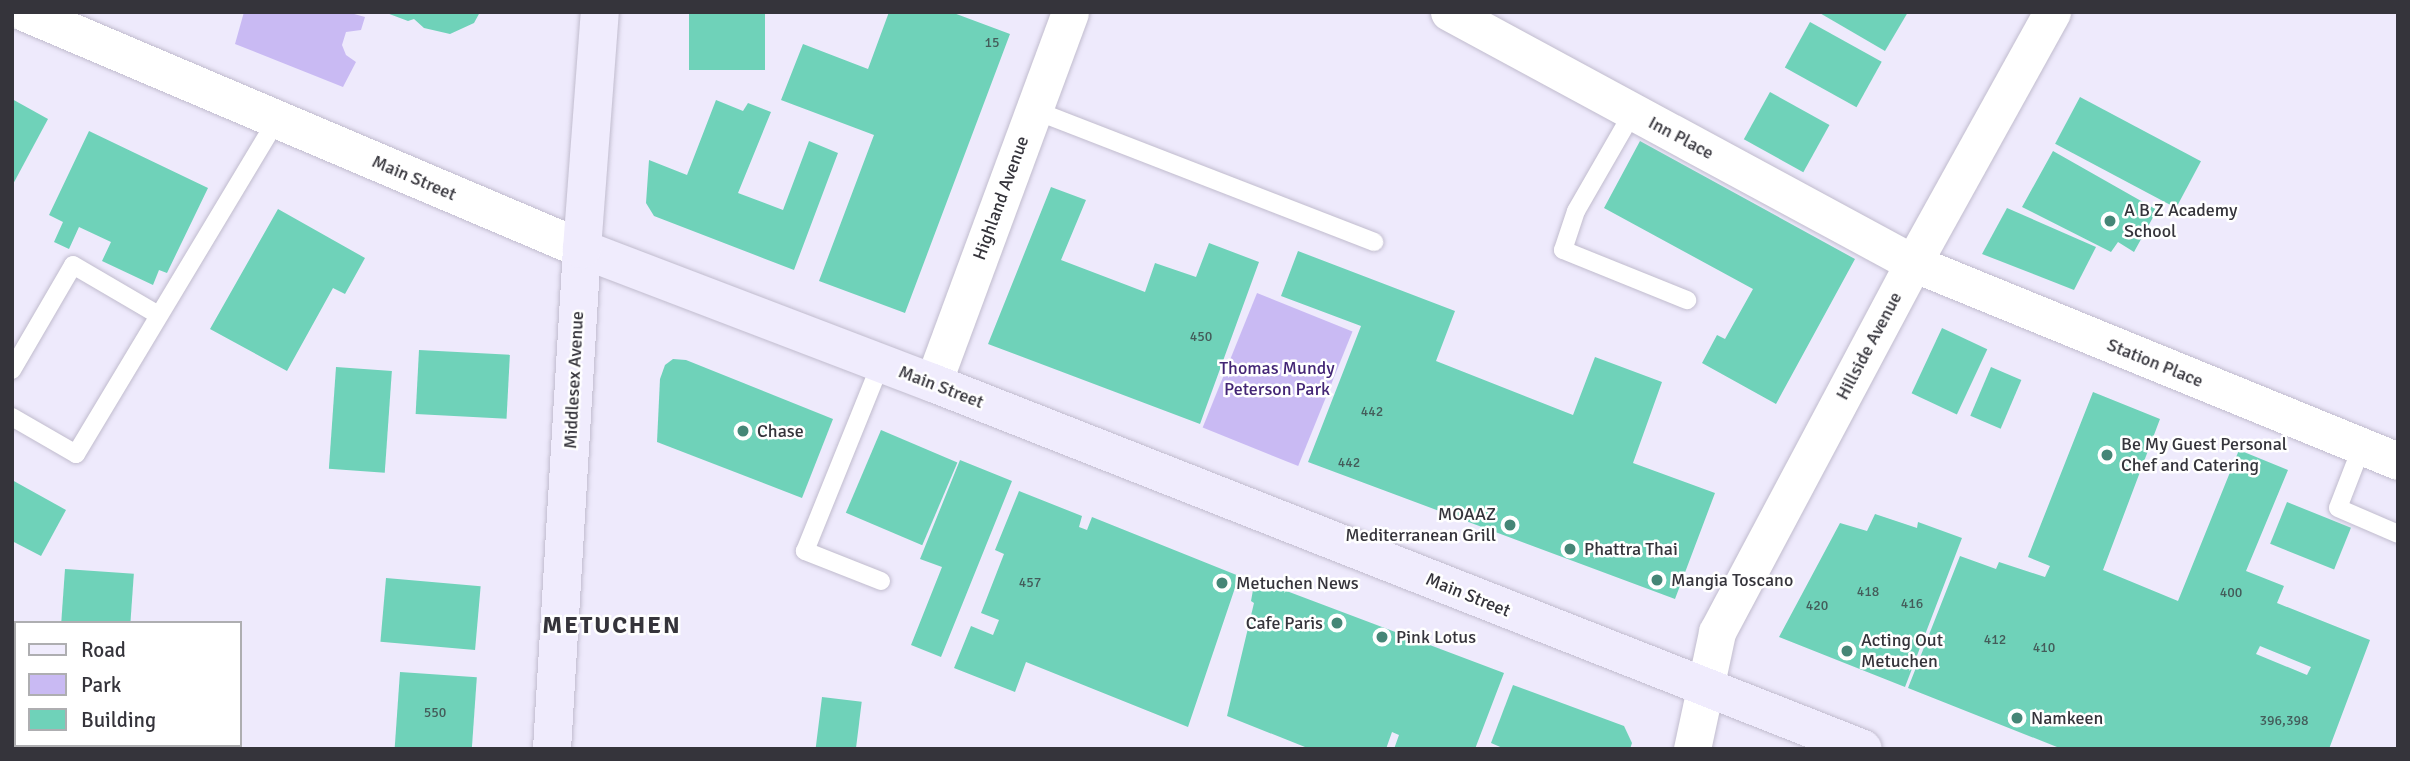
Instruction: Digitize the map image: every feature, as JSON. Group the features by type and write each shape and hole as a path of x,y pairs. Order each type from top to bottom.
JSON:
{"main road":[{"name":"Middlesex Avenue","path":"552,749 582,249 600,12"},
{"name":"Main Street","path":"582,249 933,383 1863,749"}],"street":[{"name":"Main Street","path":"24,12 582,249"},
{"name":"Highland Avenue","path":"933,383 1070,12"},
{"name":"Inn Place","path":"1449,12 1913,263"},
{"name":"Hillside Avenue","path":"1692,749 1717,632 1913,263 2052,12"},
{"name":"Station Place","path":"1913,263 2398,461"}],"lane":[{"path":"1034,110 1374,242"},
{"path":"1633,112 1576,211 1563,250 1687,300"},
{"path":"12,417 76,454 277,120"},
{"path":"12,370 73,265 158,314"},
{"path":"881,363 805,551 881,581"},
{"path":"2362,446 2338,508 2398,534"}],"green space":[{"path":"244,12 347,12 365,17 361,30 346,32 342,45 346,55 356,62 343,87 235,44"},
{"name":"Thomas Mundy Peterson Park","path":"1257,293 1352,332 1298,466 1203,427"}],"building":[{"path":"384,12 480,12 474,23 450,34 424,28 414,19 408,21"},
{"path":"689,12 765,12 765,70 689,70"},
{"path":"889,12 951,12 1010,34 905,313 819,281 874,135 781,100 803,44 868,69"},
{"path":"1818,12 1908,12 1885,51"},
{"path":"1810,22 1882,62 1857,107 1785,67"},
{"path":"1770,92 1829,125 1803,172 1744,139"},
{"path":"2080,97 2201,161 2176,208 2055,144"},
{"path":"12,99 48,119 12,186"},
{"path":"716,100 743,111 748,103 771,112 738,193 783,210 809,141 838,153 794,270 654,216 646,203 649,160 687,175"},
{"path":"89,131 208,188 167,273 159,270 153,285 102,261 111,242 79,227 69,249 54,242 63,222 49,215"},
{"path":"1640,141 1855,259 1776,404 1702,363 1717,335 1725,339 1753,289 1604,208"},
{"path":"2053,151 2157,210 2134,252 2118,242 2111,252 2022,207"},
{"path":"1051,187 1086,200 1061,260 1145,292 1155,263 1196,277 1209,243 1259,262 1200,424 988,344"},
{"path":"2007,208 2096,247 2074,290 1982,254"},
{"path":"278,209 365,258 345,294 333,288 287,371 210,329"},
{"path":"1298,251 1455,311 1436,361 1573,415 1595,357 1662,382 1633,463 1715,493 1675,599 1308,462 1361,326 1281,296"},
{"path":"1942,328 1987,349 1957,414 1912,393"},
{"path":"419,350 510,355 507,419 416,414"},
{"name":"Chase","path":"673,359 686,360 833,419 802,498 657,442 660,379 665,365"},
{"path":"336,367 392,371 385,473 329,469"},
{"path":"1991,367 2021,380 2001,429 1970,416"},
{"path":"2093,392 2160,419 2103,570 2178,601 2239,450 2288,470 2246,571 2284,586 2277,603 2370,640 2329,749 2062,749 1908,688 1960,556 1996,569 1999,562 2045,577 2050,566 2028,557","holes":["2260,646 2311,667 2307,675 2256,654"]},
{"path":"881,430 957,462 922,545 846,513"},
{"path":"960,460 1012,481 941,657 911,645 942,567 920,559"},
{"path":"12,480 66,510 41,556 12,541"},
{"path":"1019,491 1082,516 1079,527 1087,530 1092,517 1239,576 1188,727 1026,662 1015,692 954,668 971,626 993,635 999,620 981,613 1004,554 995,550"},
{"path":"2287,502 2351,528 2334,570 2270,544"},
{"path":"1875,514 1917,528 1918,522 1962,538 1905,687 1779,637 1840,523 1867,531"},
{"path":"65,569 134,574 131,621 61,621"},
{"path":"386,578 481,586 475,650 380,642"},
{"path":"1255,579 1504,673 1475,749 1394,749 1399,735 1392,732 1386,749 1310,749 1227,716 1254,603 1251,601"},
{"path":"400,672 477,677 472,749 395,749"},
{"path":"1513,685 1624,726 1632,743 1630,749 1505,749 1491,743"},
{"path":"14,686 14,747 38,747 35,749 12,749"},
{"path":"822,697 862,702 856,749 816,748"}],"place":[{"name":"A B Z Academy School","path":"2110,221"},
{"name":"Chase","path":"743,431"},
{"name":"Be My Guest Personal Chef and Catering","path":"2107,455"},
{"name":"MOAAZ Mediterranean Grill","path":"1510,525"},
{"name":"Phattra Thai","path":"1570,549"},
{"name":"Mangia Toscano","path":"1657,580"},
{"name":"Metuchen News","path":"1222,583"},
{"name":"Cafe Paris","path":"1337,623"},
{"name":"Pink Lotus","path":"1382,637"},
{"name":"Acting Out Metuchen","path":"1847,651"},
{"name":"Namkeen","path":"2017,718"}],"district":[{"name":"METUCHEN","path":"612,626"}]}
